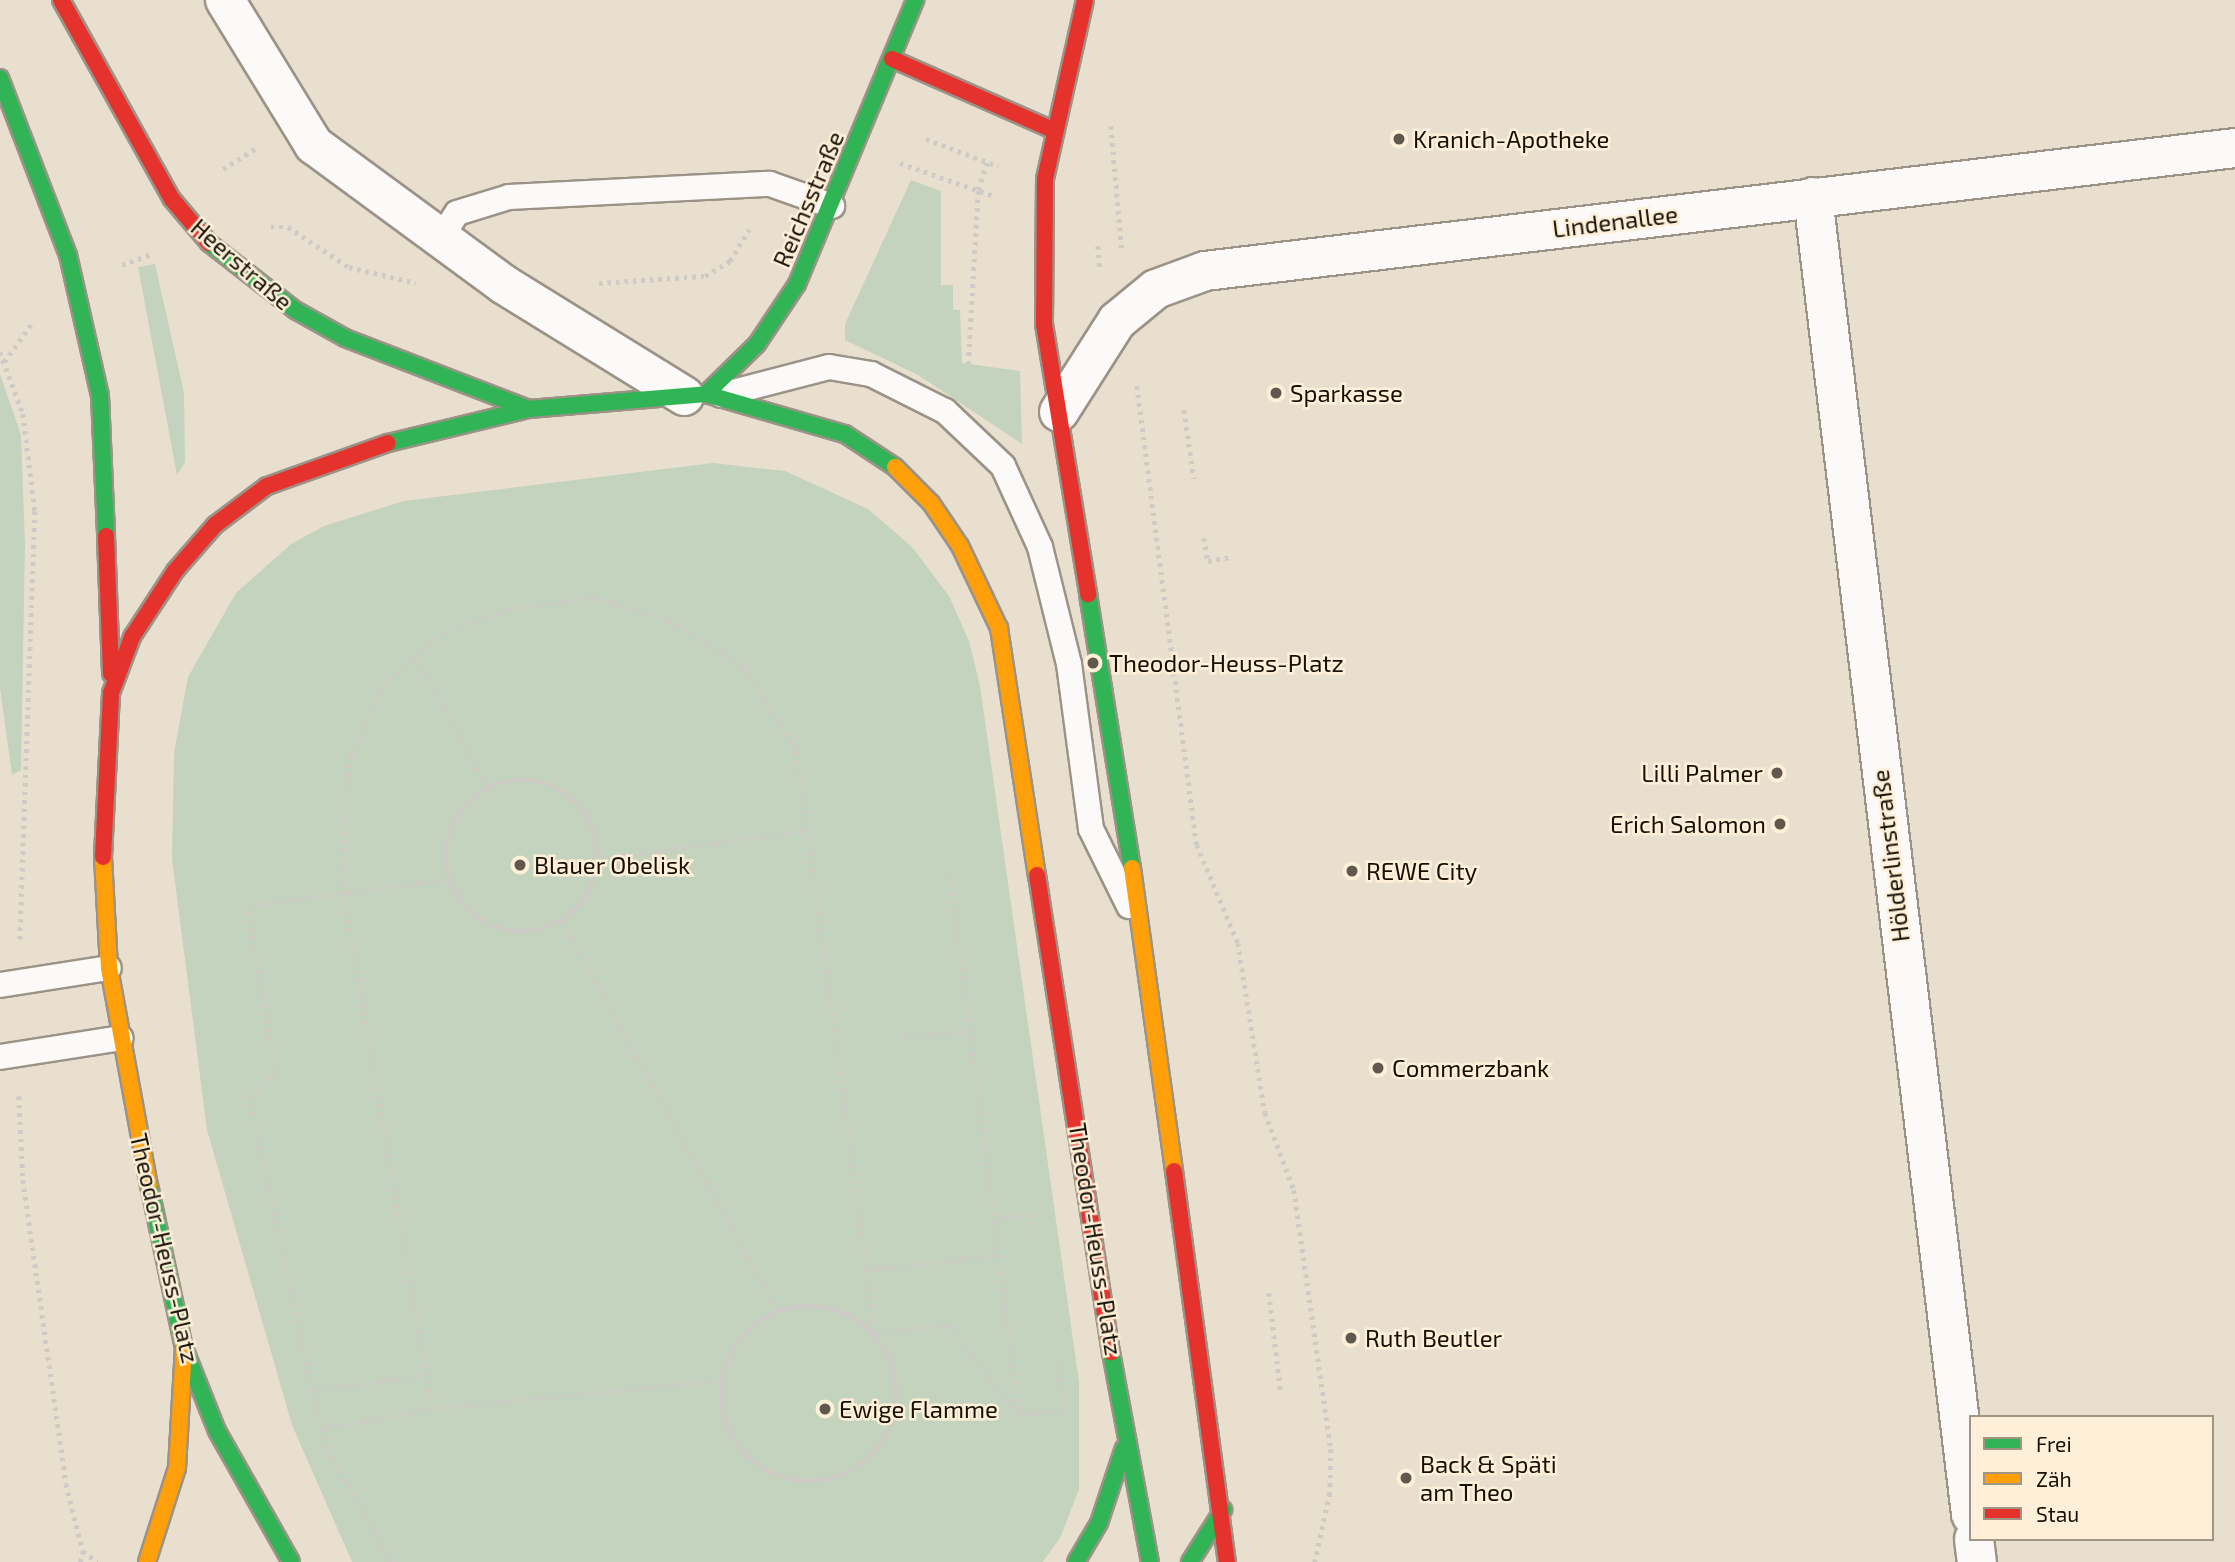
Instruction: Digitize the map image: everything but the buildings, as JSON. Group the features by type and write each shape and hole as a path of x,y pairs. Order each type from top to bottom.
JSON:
{"main road":[{"name":"Heerstraße","path":"61,0 171,198 207,241 295,310 345,338 529,409"},
{"name":"Reichsstraße","path":"703,395 757,344 797,284 832,206 915,0"},
{"path":"1059,412 1044,324 1042,249 1053,130 1085,0"},
{"path":"892,60 1053,130"},
{"path":"0,78 26,155 68,255 100,396 111,693"},
{"path":"0,111 26,155"},
{"name":"Theodor-Heuss-Platz","path":"291,1562 217,1431 184,1348 109,968 102,801 111,693 132,637 175,570 215,525 267,486 391,442 529,409 703,395 845,434 897,469 931,503 960,546 999,628 1125,1443 1150,1562"},
{"name":"Theodor-Heuss-Platz","path":"1059,412 1144,946 1223,1510 1227,1562"},
{"path":"147,1562 177,1468 184,1348"},
{"name":"Theodor-Heuss-Platz","path":"1076,1562 1100,1523 1125,1443"},
{"path":"1190,1562 1223,1510"}],"street":[{"path":"225,0 314,145 442,236 503,284 703,395"},
{"name":"Lindenallee","path":"1059,412 1117,321 1156,289 1205,271 2235,148"},
{"name":"Hölderlinstraße","path":"1813,197 1969,1498"},
{"path":"1974,1541 1977,1562"}],"lane":[{"path":"442,236 457,213 509,197 769,184 832,206"},
{"name":"Theodor-Heuss-Platz","path":"703,395 829,367 871,374 945,411 1003,466 1040,547 1069,664 1091,829 1144,946"},
{"path":"0,985 109,968"},
{"path":"0,1057 121,1038"}],"path":[{"path":"1110,122 1122,259"},
{"path":"926,139 1013,171"},
{"path":"223,169 266,143"},
{"path":"968,364 978,190 987,162"},
{"path":"915,168 999,198"},
{"path":"594,283 671,282 717,270 741,246 769,184"},
{"path":"270,227 288,227 349,267 429,285"},
{"path":"1096,232 1102,286"},
{"path":"4,362 32,322"},
{"path":"0,352 30,444 35,511 19,954"},
{"path":"1135,372 1197,845 1238,943 1265,1113 1294,1190 1331,1449 1331,1493 1315,1562"},
{"path":"1184,410 1194,478"},
{"path":"1204,538 1208,561 1230,557"},
{"path":"432,1409 422,1377 343,894 342,818 351,756 383,685 441,634 509,609 592,597 669,620 745,668 797,751 874,1334"},
{"path":"415,656 488,788"},
{"path":"509,781 553,787 586,816 598,859 588,894 562,921 540,930 495,928 475,917 449,879 448,836 463,808 488,788 509,781"},
{"path":"598,859 807,831"},
{"path":"950,875 1019,1415"},
{"path":"393,1562 326,1448 312,1390 249,1096 276,1074 247,906 449,879"},
{"path":"562,921 777,1311"},
{"path":"902,1037 970,1031"},
{"path":"18,1081 23,1180 41,1315 83,1551 80,1562"},
{"path":"993,1219 1031,1214 1034,1236"},
{"path":"867,1270 998,1255"},
{"path":"1269,1293 1281,1393"},
{"path":"829,1308 874,1334 891,1359 898,1388 895,1418 882,1445 835,1480 805,1483 777,1477 751,1461 732,1439 721,1411 721,1381 740,1338 777,1311 829,1308"},
{"path":"874,1334 948,1325 1019,1415"},
{"path":"312,1390 422,1377"},
{"path":"322,1429 432,1409 721,1381"},
{"path":"1062,1391 1065,1409"},
{"path":"1019,1415 1082,1407"},
{"path":"83,1551 91,1557"}],"green space":[{"path":"911,180 941,191 941,285 953,285 953,310 960,310 962,363 1020,371 1022,444 918,375 845,340 845,324"},
{"path":"155,264 184,393 185,462 177,475 138,267"},
{"path":"0,374 21,435 25,544 21,770 12,775 0,688"},
{"path":"713,463 785,471 868,509 912,547 949,596 969,641 980,686 1079,1382 1079,1489 1061,1536 1043,1562 352,1562 292,1425 207,1130 172,859 174,753 188,677 236,593 291,544 324,526 404,501"}],"traffic: fast":[{"path":"706,394 757,344 797,284 915,0"},
{"path":"0,78 68,255 100,396 106,536"},
{"path":"209,243 295,310 345,338 529,409"},
{"path":"388,443 529,409 706,394 845,434 895,467"},
{"path":"1088,594 1132,868"},
{"path":"149,1185 184,1348 217,1431 291,1562"},
{"path":"1111,1352 1150,1562"},
{"path":"1076,1562 1099,1523 1124,1448"},
{"path":"1190,1562 1223,1510"}],"traffic: slow":[{"path":"895,467 931,503 960,546 999,628 1037,875"},
{"path":"103,857 109,968 149,1185"},
{"path":"1132,868 1174,1171"},
{"path":"147,1562 177,1468 184,1348"}],"traffic: jam":[{"path":"61,0 171,198 209,243"},
{"path":"1085,0 1045,179 1044,324 1088,594"},
{"path":"892,59 1053,130"},
{"path":"103,857 111,693 132,637 175,571 215,525 267,486 388,443"},
{"path":"106,536 111,674"},
{"path":"1037,875 1111,1352"},
{"path":"1174,1171 1227,1562"}],"place":[{"name":"Kranich-Apotheke","path":"1399,139"},
{"name":"Sparkasse","path":"1276,393"},
{"name":"Theodor-Heuss-Platz","path":"1093,663"},
{"name":"Lilli Palmer","path":"1777,773"},
{"name":"Erich Salomon","path":"1780,824"},
{"name":"Blauer Obelisk","path":"520,865"},
{"name":"REWE City","path":"1352,871"},
{"name":"Commerzbank","path":"1378,1068"},
{"name":"Ruth Beutler","path":"1351,1338"},
{"name":"Ewige Flamme","path":"825,1409"},
{"name":"Back & Späti am Theo","path":"1406,1478"}]}
